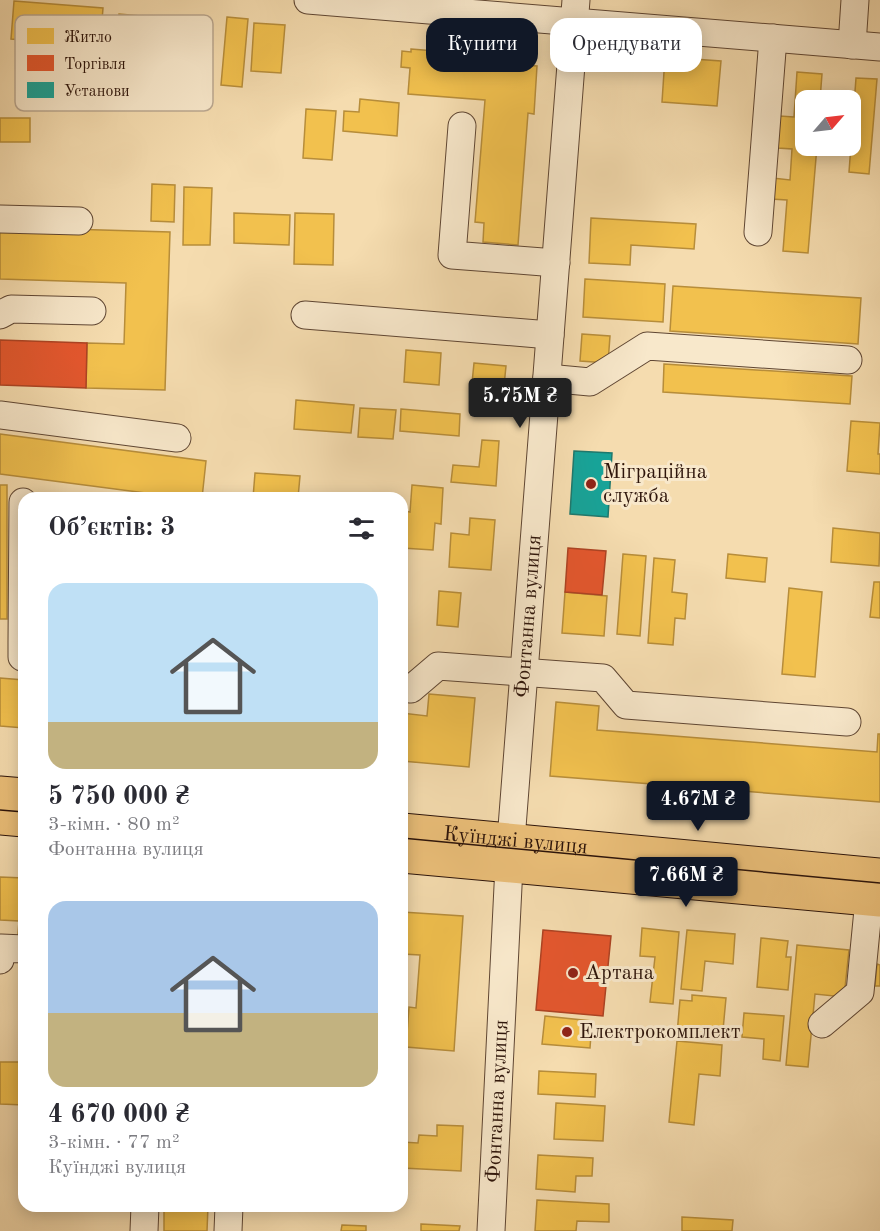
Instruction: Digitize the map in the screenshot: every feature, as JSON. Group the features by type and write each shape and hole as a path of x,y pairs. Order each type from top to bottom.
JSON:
{"main road":[{"path":"0,792 18,794"},
{"path":"0,818 18,820"},
{"name":"Куїнджі вулиця","path":"408,831 510,853 875,887"},
{"name":"Куїнджі вулиця","path":"408,856 510,853"}],"street":[{"path":"308,0 575,11 773,38 880,47"},
{"path":"852,45 855,0"},
{"name":"Фонтанна вулиця","path":"492,1231 510,853 575,11"},
{"path":"758,231 773,38"},
{"path":"462,126 452,255 555,263"},
{"path":"0,219 80,221"},
{"path":"0,315 11,309 92,311"},
{"path":"305,315 550,335"},
{"path":"547,378 590,381 647,346 848,360"},
{"path":"0,415 177,438"},
{"path":"408,689 411,689 438,666 524,672 603,678 626,705 847,722"},
{"path":"822,1024 860,992 875,887"},
{"path":"0,960 1,948 18,949"},
{"path":"144,1231 145,1212"},
{"path":"228,1231 229,1212"}],"building: Житло":[{"path":"14,1 103,8 102,15 15,15 15,39 11,39"},
{"path":"227,17 248,19 242,87 221,85"},
{"path":"254,23 285,25 281,73 251,71"},
{"path":"411,49 426,50 426,72 537,72 534,114 528,113 518,245 483,242 484,223 475,222 485,100 408,94 410,68 401,67 402,51 411,52"},
{"path":"702,60 721,61 717,106 662,102 664,72 702,72"},
{"path":"797,72 822,74 821,90 796,90"},
{"path":"856,78 877,79 869,174 849,172 850,156 861,156 861,90 855,90"},
{"path":"360,99 399,103 397,136 343,131 344,111 359,112"},
{"path":"795,102 795,156 816,156 808,253 783,251 787,200 771,199 773,178 790,180 792,149 778,148 780,116 794,117"},
{"path":"306,109 336,111 332,160 303,158"},
{"path":"0,118 30,118 30,142 0,142"},
{"path":"152,184 175,185 174,222 151,221"},
{"path":"184,187 212,188 210,245 183,245"},
{"path":"234,213 290,215 289,245 234,243"},
{"path":"295,213 334,214 333,265 294,264"},
{"path":"591,218 696,224 694,249 631,245 630,265 589,263"},
{"path":"0,227 170,232 165,390 86,388 87,343 124,344 126,283 0,279"},
{"path":"585,279 665,284 663,322 583,317"},
{"path":"673,286 861,298 858,344 670,331"},
{"path":"582,334 610,336 608,363 580,361"},
{"path":"406,350 441,353 439,385 404,382"},
{"path":"474,363 506,366 503,396 471,393"},
{"path":"664,364 852,376 850,404 663,392"},
{"path":"296,400 354,405 351,433 294,429"},
{"path":"360,408 396,410 393,439 358,437"},
{"path":"401,409 460,414 459,436 400,431"},
{"path":"851,421 880,423 878,454 880,454 880,474 847,471"},
{"path":"0,434 206,461 203,492 138,492 0,474"},
{"path":"482,440 499,441 496,486 451,482 453,465 479,467"},
{"path":"255,473 300,476 299,492 253,492"},
{"path":"0,485 7,485 7,619 0,619"},
{"path":"412,485 443,488 441,524 435,523 433,550 408,548 408,512 410,512"},
{"path":"470,518 495,520 491,570 449,567 451,533 469,535"},
{"path":"833,528 880,533 879,566 831,562"},
{"path":"623,554 646,556 640,636 617,634"},
{"path":"728,554 767,558 765,582 726,578"},
{"path":"654,558 675,560 672,592 687,594 685,619 675,618 673,645 648,643"},
{"path":"874,582 880,582 880,618 870,617"},
{"path":"789,588 822,592 815,677 782,674"},
{"path":"439,591 461,593 458,627 437,625"},
{"path":"565,592 607,596 604,636 562,633"},
{"path":"0,678 18,680 18,728 0,726"},
{"path":"429,694 475,698 469,767 408,762 408,714 427,716"},
{"path":"556,702 599,706 597,730 877,752 878,734 880,734 880,802 550,776"},
{"path":"0,877 18,878 18,921 0,920"},
{"path":"408,912 463,916 454,1051 408,1047 409,1007 416,1008 420,955 408,954"},
{"path":"642,928 679,932 673,1004 650,1002 655,957 640,956"},
{"path":"687,930 735,934 733,964 705,961 702,991 681,989"},
{"path":"761,938 788,941 786,957 791,957 788,990 757,987"},
{"path":"797,945 849,950 844,997 815,994 808,1067 786,1065"},
{"path":"877,964 880,965 880,986 875,986"},
{"path":"692,995 726,998 723,1030 710,1029 710,1037 677,1034 680,1000 692,1001"},
{"path":"744,1013 784,1016 780,1061 763,1059 764,1039 742,1037"},
{"path":"545,1016 592,1021 590,1048 542,1044"},
{"path":"677,1041 722,1045 720,1076 699,1074 694,1125 669,1122"},
{"path":"0,1062 18,1062 18,1105 0,1104"},
{"path":"539,1071 596,1074 595,1097 538,1094"},
{"path":"556,1103 605,1106 603,1141 554,1139"},
{"path":"437,1125 463,1126 461,1171 408,1168 408,1142 418,1143 419,1135 437,1136"},
{"path":"538,1155 593,1158 592,1176 576,1176 575,1192 536,1189"},
{"path":"537,1200 609,1204 609,1222 577,1221 576,1231 535,1231"},
{"path":"164,1212 208,1212 207,1231 164,1231"},
{"path":"682,1217 733,1220 732,1231 682,1231"},
{"path":"421,1224 460,1226 459,1231 421,1231"},
{"path":"342,1225 366,1226 366,1231 341,1231"}],"building: Торгівля":[{"path":"0,340 87,343 86,388 0,385"},
{"path":"568,548 606,551 602,595 565,592"},
{"path":"543,930 611,936 603,1016 536,1010"}],"building: Установи":[{"path":"574,451 612,453 608,517 570,514"}],"tram line":[{"path":"0,810 18,812"},
{"path":"408,839 880,883"}],"place":[{"name":"Міграційна служба","path":"591,484"},
{"name":"Артана","path":"573,973"},
{"name":"Електрокомплект","path":"567,1032"}]}
